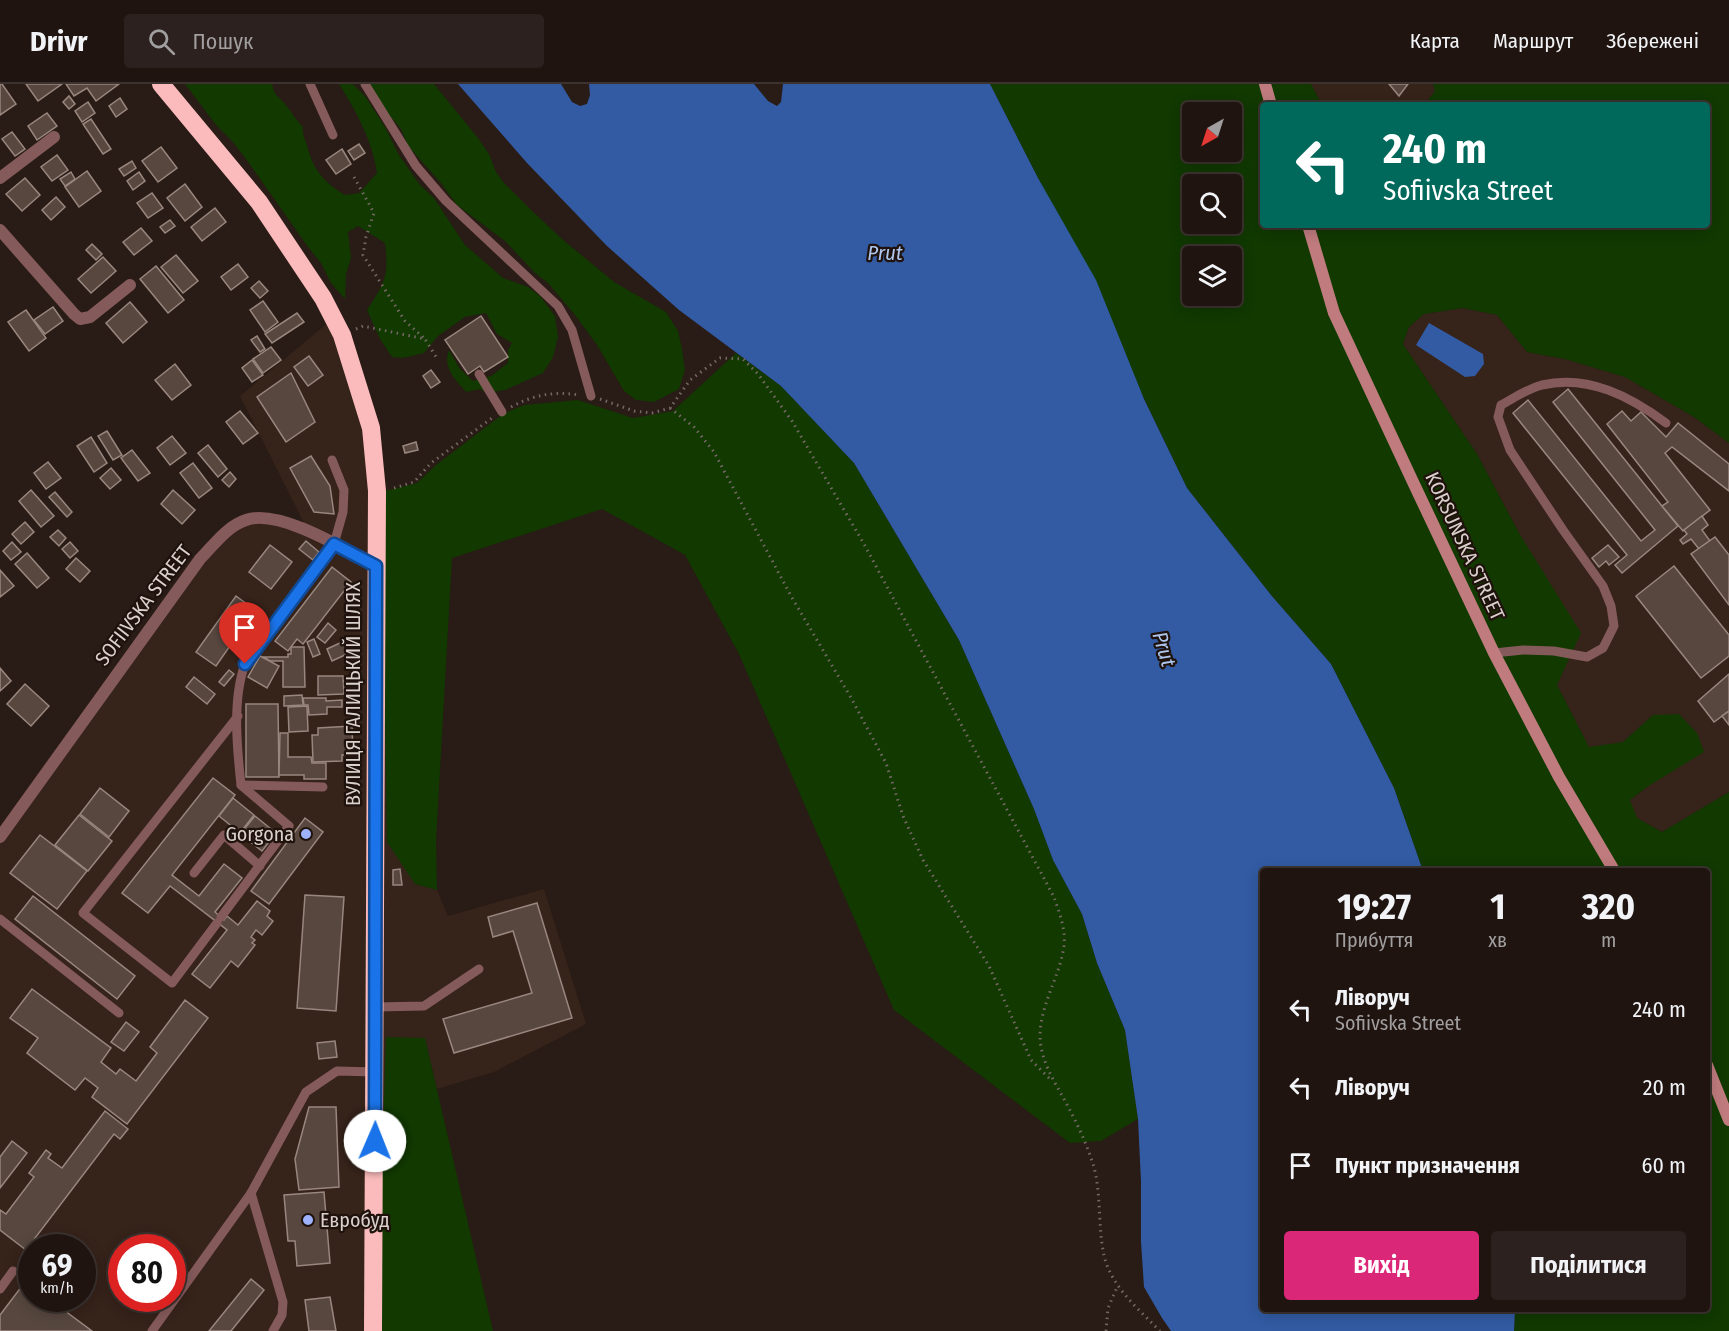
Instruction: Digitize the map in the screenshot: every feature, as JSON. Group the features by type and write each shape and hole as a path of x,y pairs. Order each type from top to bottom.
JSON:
{"highway":[{"name":"ВУЛИЦЯ ГАЛИЦЬКИЙ ШЛЯХ","path":"161,84 259,202 323,298 342,335 371,428 377,491 376,1006 371,1329"}],"main road":[{"path":"1265,84 1270,102"},
{"name":"KORSUNSKA STREET","path":"1309,228 1334,314 1494,653 1559,777 1613,868"},
{"path":"1710,1073 1728,1118"}],"street":[{"path":"0,178 54,137"},
{"path":"0,230 80,319 90,317 130,285"},
{"name":"SOFIIVSKA STREET","path":"0,837 200,559 230,528 246,519 282,520 376,566"}],"lane":[{"path":"310,84 333,135"},
{"path":"365,84 416,166 446,201 558,306 572,330 591,396"},
{"path":"479,374 502,412"},
{"path":"1494,653 1523,650 1554,651 1587,657 1603,648 1614,626 1611,606 1603,586 1510,450 1498,417 1501,405 1527,390 1543,385 1561,382 1582,384 1613,390 1646,408 1666,423"},
{"path":"238,716 83,913 172,983 289,826 241,785 237,747 240,678 245,664 334,544 343,512 344,490 332,460"},
{"path":"241,785 323,787"},
{"path":"194,873 224,835 260,866"},
{"path":"0,919 119,1013"},
{"path":"376,1006 424,1006 479,969"},
{"path":"152,1331 250,1193 306,1092 338,1071 375,1072"},
{"path":"250,1193 284,1302 282,1315 273,1331"},
{"path":"0,1289 13,1271"}],"path":[{"path":"354,177 374,213 363,255 405,321 424,339 438,360"},
{"path":"342,335 363,326 424,339"},
{"path":"377,491 414,482 432,463 502,412 527,398 567,393 591,396 634,411 652,413 670,408 690,380 720,358 743,359 758,375 792,421 864,544 1054,897 1063,924 1064,945 1047,999 1040,1033 1044,1061 1052,1081 1082,1134 1094,1165 1100,1197 1107,1266 1118,1285 1160,1331"},
{"path":"670,408 694,427 714,452 726,473 791,596 850,696 886,763 903,816 923,860 989,966 1031,1060 1052,1081"},
{"path":"1106,1331 1108,1308 1118,1285"}],"shaded area":[{"path":"1311,84 1433,84 1435,91 1426,102 1320,102"},
{"path":"1463,308 1497,315 1527,352 1565,359 1625,377 1694,417 1729,443 1729,792 1662,832 1637,818 1629,801 1647,787 1653,715 1623,742 1589,748 1557,685 1519,533 1477,454 1403,344 1409,327 1424,314"},
{"path":"336,316 372,426 415,884 437,890 448,916 544,889 586,1024 494,1072 437,1089 425,1038 377,1331 0,1331 0,832 142,633 246,515 305,525 240,396"}],"green space":[{"path":"185,84 272,84 275,93 303,127 316,169 325,180 345,195 359,193 377,173 372,150 363,127 339,84 353,84 365,96 385,127 399,155 420,185 434,198 465,245 503,278 528,287 540,296 555,316 558,337 553,357 543,373 505,390 486,393 480,389 466,392 448,368 449,350 460,369 473,381 491,376 508,363 508,350 512,343 497,334 486,313 465,317 438,336 424,353 403,358 392,357 380,339 367,310 386,272 385,243 358,226 348,232 351,258 346,274 345,299 331,283 321,263 246,159 216,125"},
{"path":"370,84 434,84 478,138 505,184 529,208 614,282 666,312 678,331 682,349 685,370 679,389 654,402 636,400 624,391 597,345 575,315 548,283 535,273 505,241 457,205 408,146 401,129 375,98"},
{"path":"990,84 1311,84 1320,102 1260,102 1260,228 1710,228 1710,102 1426,102 1435,91 1433,84 1729,84 1729,443 1694,417 1625,377 1565,359 1527,352 1497,315 1463,308 1424,314 1409,327 1403,344 1477,454 1519,533 1581,633 1557,685 1589,747 1623,742 1653,715 1679,714 1697,733 1704,752 1630,800 1637,818 1662,832 1729,792 1729,1331 1514,1331 1515,1312 1710,1312 1710,868 1422,868 1394,788 1331,664 1271,595 1187,488 1038,178"},
{"path":"736,353 781,386 854,463 959,640 1034,809 1053,860 1082,914 1097,963 1125,1030 1138,1119 1101,1141 1070,1143 894,1010 739,654 685,555 602,509 452,558 436,841 437,890 415,884 387,842 381,492 417,483 436,465 503,414 524,405 578,400 633,418 673,411"},
{"path":"386,1037 425,1038 493,1331 377,1331"}],"water":[{"name":"Prut","path":"458,84 561,84 572,102 580,106 587,104 590,95 589,84 754,84 768,101 777,106 781,102 783,84 990,84 1038,178 1096,280 1144,399 1187,488 1271,595 1331,664 1394,788 1422,868 1260,868 1260,1312 1515,1312 1514,1331 1171,1331 1144,1287 1138,1119 1125,1030 1097,963 1082,914 1053,860 1034,809 959,640 854,463 781,386 679,310 607,246 527,163"},
{"path":"1429,323 1483,354 1484,364 1475,376 1465,377 1416,345"}],"building":[{"path":"0,84 16,104 0,115"},
{"path":"26,84 62,84 38,101"},
{"path":"66,84 119,84 96,101 87,88 74,96"},
{"path":"1389,84 1408,84 1399,96"},
{"path":"69,96 75,104 69,109 63,102"},
{"path":"120,98 127,109 116,117 109,106"},
{"path":"88,102 95,113 82,122 75,111"},
{"path":"47,113 57,126 37,140 28,126"},
{"path":"91,119 111,149 103,154 83,124"},
{"path":"12,132 25,149 15,156 2,139"},
{"path":"359,144 365,153 354,160 348,151"},
{"path":"161,147 177,168 158,182 142,161"},
{"path":"342,149 351,164 336,174 326,160"},
{"path":"57,155 68,170 52,181 41,167"},
{"path":"132,161 136,168 124,176 119,169"},
{"path":"87,171 101,191 79,207 65,187"},
{"path":"71,172 75,179 65,186 60,179"},
{"path":"139,172 145,181 133,190 127,181"},
{"path":"25,178 40,195 22,211 6,194"},
{"path":"185,184 202,207 185,221 167,198"},
{"path":"152,193 163,208 148,218 137,203"},
{"path":"56,197 65,207 51,220 42,210"},
{"path":"215,208 226,222 202,241 191,227"},
{"path":"170,220 175,226 165,233 160,227"},
{"path":"141,228 152,241 134,255 123,242"},
{"path":"92,244 102,254 96,260 86,250"},
{"path":"176,255 198,281 183,293 161,267"},
{"path":"103,257 116,271 91,293 78,279"},
{"path":"238,264 248,277 231,290 221,277"},
{"path":"156,266 184,300 168,313 140,279"},
{"path":"259,281 268,291 260,298 251,288"},
{"path":"263,301 278,322 265,332 250,310"},
{"path":"130,302 147,322 123,343 106,323"},
{"path":"53,307 63,321 45,334 34,320"},
{"path":"26,310 46,338 29,351 8,322"},
{"path":"297,313 304,322 272,343 265,334"},
{"path":"481,316 508,357 484,372 480,366 468,374 445,340"},
{"path":"257,336 265,349 260,352 251,340"},
{"path":"271,347 281,360 263,373 253,359"},
{"path":"309,356 323,375 308,386 294,367"},
{"path":"252,360 263,375 252,382 242,368"},
{"path":"175,364 191,385 172,400 155,380"},
{"path":"431,370 440,382 431,388 423,376"},
{"path":"291,373 315,422 286,442 257,397"},
{"path":"1568,389 1678,526 1622,573 1615,565 1627,555 1513,413 1528,400 1641,541 1655,530 1553,402"},
{"path":"240,411 258,433 243,444 226,422"},
{"path":"1622,411 1631,421 1641,412 1666,437 1678,423 1729,464 1729,491 1672,447 1665,453 1710,510 1683,531 1662,506 1668,502 1607,424"},
{"path":"107,431 122,455 113,460 98,436"},
{"path":"172,436 186,453 170,465 157,448"},
{"path":"91,437 107,463 94,472 77,446"},
{"path":"416,442 418,450 405,453 403,446"},
{"path":"208,445 227,469 218,477 198,453"},
{"path":"132,450 150,473 138,481 121,458"},
{"path":"311,456 330,486 334,514 314,512 290,468"},
{"path":"48,462 61,478 46,489 34,473"},
{"path":"193,463 212,488 199,498 180,473"},
{"path":"111,468 121,480 110,489 100,478"},
{"path":"230,472 236,479 229,487 222,480"},
{"path":"31,490 54,516 41,527 19,501"},
{"path":"173,490 195,510 182,524 161,504"},
{"path":"55,492 72,512 67,517 49,497"},
{"path":"1702,516 1708,525 1702,530 1710,541 1699,549 1691,539 1683,544 1680,540 1687,534 1684,530"},
{"path":"25,522 34,532 21,544 12,534"},
{"path":"58,530 66,538 59,546 50,537"},
{"path":"1715,537 1729,555 1729,605 1691,554"},
{"path":"306,541 319,552 313,560 299,549"},
{"path":"12,542 21,552 11,560 3,551"},
{"path":"70,542 78,551 70,558 62,549"},
{"path":"270,545 292,562 271,589 249,572"},
{"path":"1608,545 1619,557 1609,565 1606,561 1599,567 1592,558"},
{"path":"27,553 49,578 37,588 15,564"},
{"path":"76,558 90,571 80,582 66,569"},
{"path":"1674,566 1729,635 1729,656 1701,678 1636,596"},
{"path":"332,567 351,582 303,644 297,639 288,651 275,641"},
{"path":"0,570 14,586 0,597"},
{"path":"236,596 255,610 216,666 196,652"},
{"path":"328,623 336,630 325,643 317,637"},
{"path":"353,637 358,649 332,661 327,649"},
{"path":"314,639 320,654 313,657 307,642"},
{"path":"291,647 304,647 305,687 283,687 283,661 270,661 264,657 288,657 288,654 291,654"},
{"path":"260,656 279,666 267,688 248,677"},
{"path":"0,668 11,681 0,691"},
{"path":"229,670 234,674 224,686 219,682"},
{"path":"1729,674 1729,711 1714,722 1698,701"},
{"path":"318,676 343,676 344,694 318,695"},
{"path":"194,677 215,694 207,704 186,687"},
{"path":"25,684 49,706 31,726 7,704"},
{"path":"302,695 303,705 284,706 284,696"},
{"path":"303,698 326,698 326,701 342,700 342,707 327,707 327,714 309,715 308,705 304,705"},
{"path":"246,704 278,704 279,777 246,777"},
{"path":"307,706 308,731 289,732 288,707"},
{"path":"1729,711 1729,725 1722,716"},
{"path":"352,726 353,754 342,755 342,761 313,762 312,735 318,735 318,728"},
{"path":"280,733 288,733 288,757 311,757 312,763 326,763 326,779 304,779 304,775 279,775"},
{"path":"213,778 235,795 172,875 199,896 224,864 242,878 215,912 224,920 227,916 238,925 257,901 270,911 267,916 273,921 262,935 256,930 251,937 255,940 252,943 255,945 238,967 231,961 210,988 192,974 227,930 170,886 148,913 122,893"},
{"path":"100,788 129,811 109,837 80,814"},
{"path":"233,798 254,815 240,833 219,816"},
{"path":"79,815 112,841 88,871 55,845"},
{"path":"255,816 276,833 262,851 240,834"},
{"path":"305,818 323,832 269,904 251,891"},
{"path":"40,835 87,871 57,909 10,873"},
{"path":"400,869 402,885 393,885 393,870"},
{"path":"305,895 344,897 336,1011 297,1008"},
{"path":"33,896 135,976 117,999 15,919"},
{"path":"537,903 572,1018 454,1053 443,1019 532,993 513,931 493,937 488,917"},
{"path":"32,989 111,1048 101,1062 116,1074 120,1069 136,1081 157,1053 150,1047 185,1000 208,1018 127,1124 92,1097 98,1088 85,1078 75,1090 27,1053 38,1038 10,1018"},
{"path":"126,1022 139,1032 124,1051 111,1042"},
{"path":"335,1041 337,1057 319,1059 317,1043"},
{"path":"309,1107 336,1107 339,1187 299,1190 295,1159"},
{"path":"105,1111 128,1129 120,1139 114,1134 38,1234 18,1234 18,1244 0,1230 0,1210 6,1214 34,1177 29,1173 46,1150 51,1154 48,1158 62,1168"},
{"path":"12,1141 27,1153 0,1188 0,1157"},
{"path":"324,1192 330,1263 297,1266 295,1241 288,1241 284,1195"},
{"path":"251,1279 264,1290 231,1331 209,1331"},
{"path":"18,1291 18,1312 66,1312 92,1331 0,1331 0,1315"},
{"path":"330,1297 336,1331 309,1331 305,1300"}],"place":[{"name":"Gorgona","path":"306,834"},
{"name":"Евробуд","path":"308,1220"}],"route":[{"path":"245,664 334,544 376,566 375,1141"}]}
